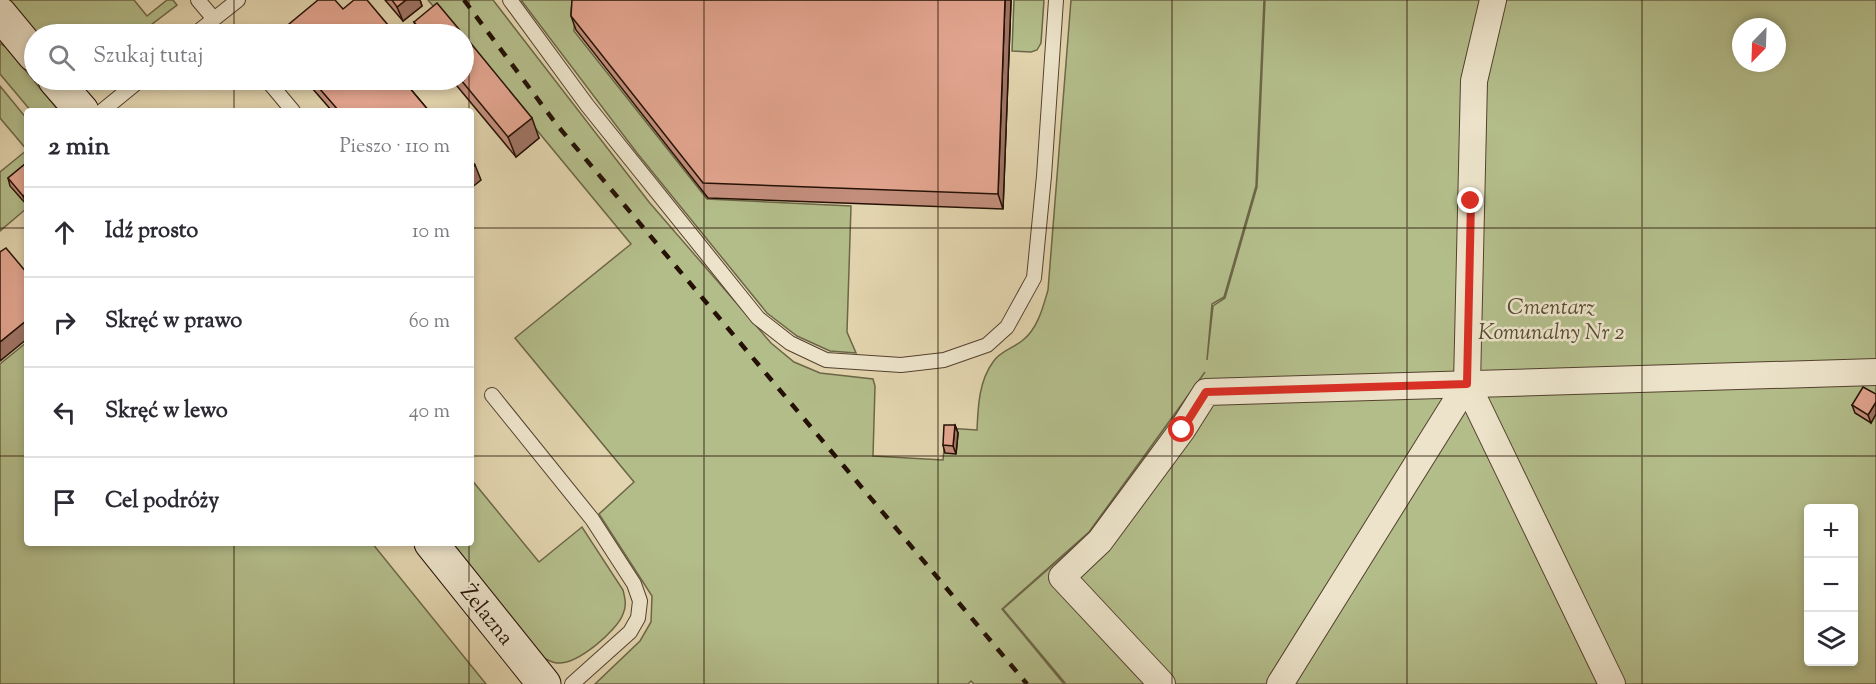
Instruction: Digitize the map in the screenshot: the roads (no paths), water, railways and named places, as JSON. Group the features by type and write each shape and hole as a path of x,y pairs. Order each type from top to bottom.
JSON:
{"street":[{"path":"1493,0 1474,81 1467,384 1612,684"},
{"path":"0,14 24,43"},
{"path":"64,90 79,108"},
{"path":"1162,684 1062,577 1100,541 1182,430 1206,392 1876,372"},
{"path":"1280,684 1467,384"},
{"name":"Żelazna","path":"433,546 544,684"}],"lane":[{"path":"198,0 214,19"},
{"path":"208,24 238,0"},
{"path":"510,0 587,105 758,318 790,343 826,360 901,365 944,360 987,345 1007,327 1034,278 1044,176 1056,0"},
{"path":"106,108 128,90"},
{"path":"275,90 290,108"},
{"path":"492,395 592,519 634,584 640,601 638,618 630,632 572,684"}],"railway":[{"path":"464,0 557,125 1027,684"}],"park label":[{"name":"Cmentarz Komunalny Nr 2","path":"1551,318"}]}
